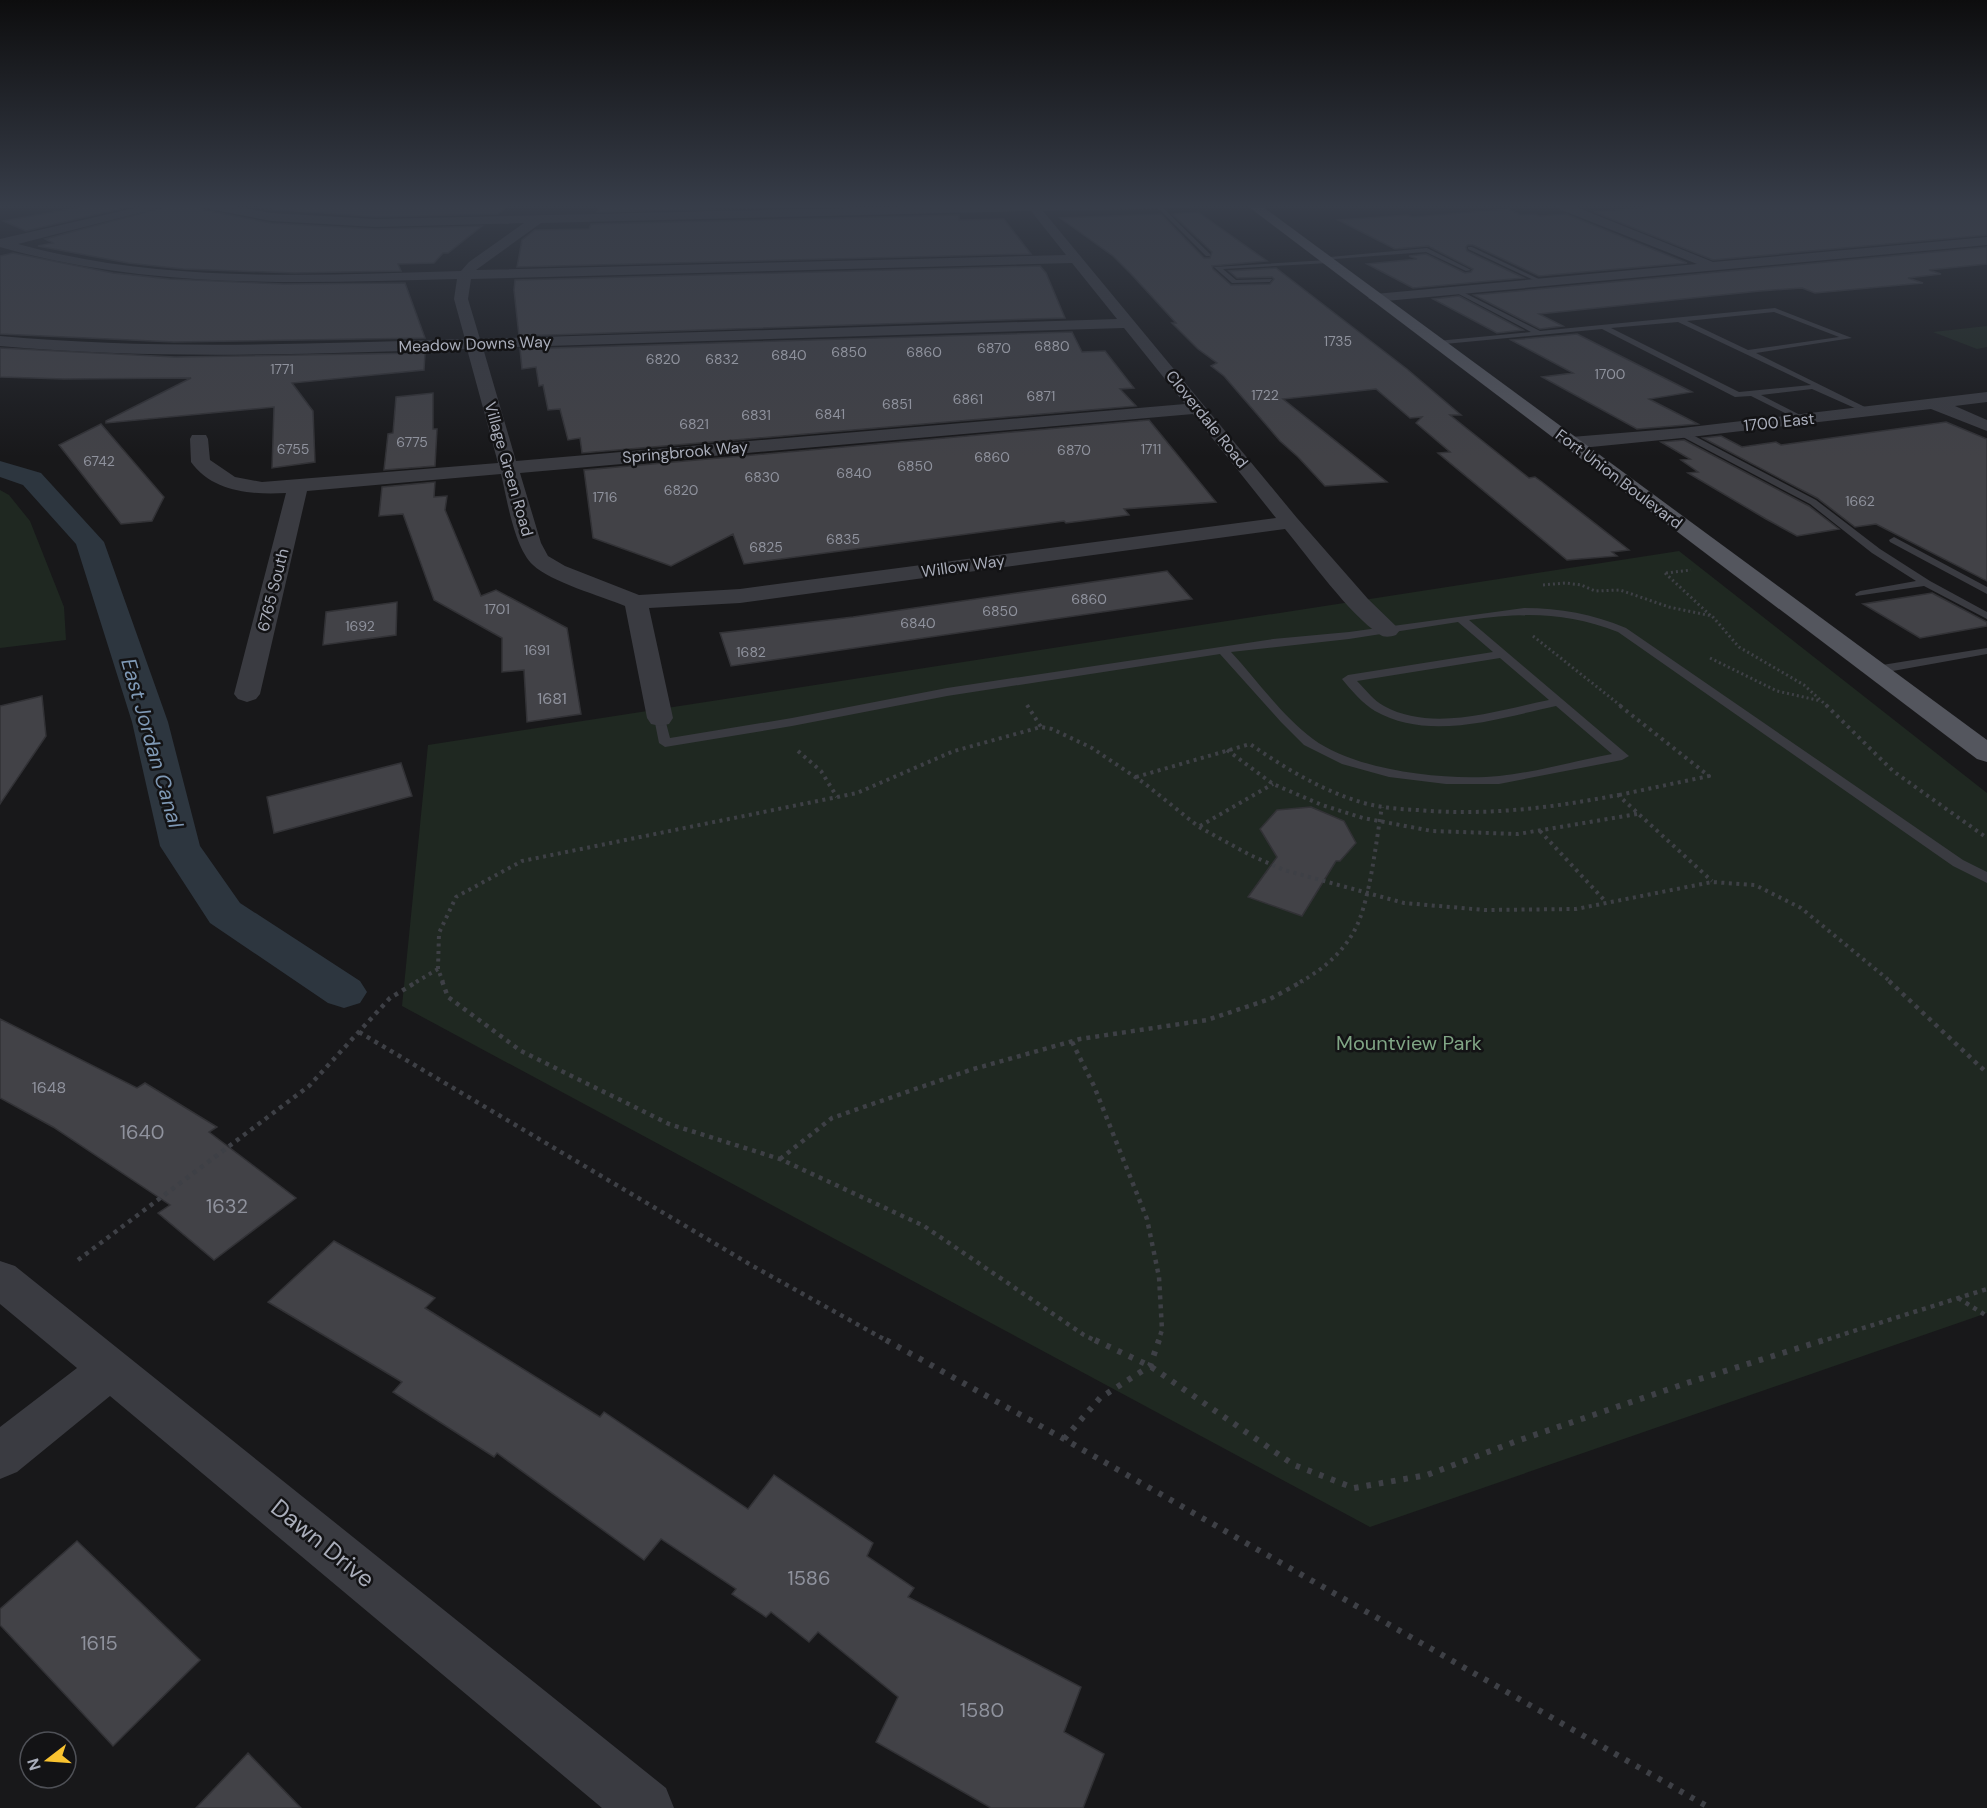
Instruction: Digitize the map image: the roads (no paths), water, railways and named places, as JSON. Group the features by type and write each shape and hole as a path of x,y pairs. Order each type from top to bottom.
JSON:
{"main road":[{"name":"Fort Union Boulevard","path":"1362,288 1987,753"}],"street":[{"name":"Village Green Road","path":"462,288 460,299 530,543 540,560 557,571 636,602"},
{"name":"Cloverdale Road","path":"1101,288 1290,522 1360,604 1388,630"},
{"path":"1375,298 1473,288"},
{"name":"Meadow Downs Way","path":"0,341 68,347 242,351 1130,323"},
{"name":"1700 East","path":"1571,442 1682,433 1987,397"},
{"path":"1934,403 1987,426"},
{"name":"Springbrook Way","path":"199,439 201,462 226,481 261,488 1198,408"},
{"name":"6765 South","path":"247,694 298,486"},
{"name":"Willow Way","path":"636,602 740,596 1290,522"},
{"path":"636,602 660,718"},
{"name":"Dawn Drive","path":"0,1279 646,1808"},
{"path":"0,1456 110,1369"}],"lane":[{"path":"1455,290 1539,333"},
{"path":"1437,343 1775,309 1848,339 1747,352"},
{"path":"1604,327 1738,395 1820,386 1679,320"},
{"path":"1814,387 1869,411"},
{"path":"1752,394 1804,419"},
{"path":"1682,433 1813,502 1876,551 1926,583 1987,616"},
{"path":"1894,540 1987,591"},
{"path":"1860,594 1926,583"},
{"path":"660,718 665,743 792,722 947,692 1274,642 1321,640 1525,609 1549,609 1599,619 1622,630 1958,863 1987,878"},
{"path":"1224,651 1285,719 1309,742 1347,761 1394,774 1446,780 1499,780 1622,756 1461,619"},
{"path":"1876,670 1987,651"},
{"path":"1502,654 1348,678 1377,707 1395,716 1416,722 1439,723 1559,702"}],"waterway":[{"name":"East Jordan Canal","path":"0,469 32,479 90,542 150,722 180,846 225,913 344,992"}],"park label":[{"name":"Mountview Park","path":"1409,1043"}]}
